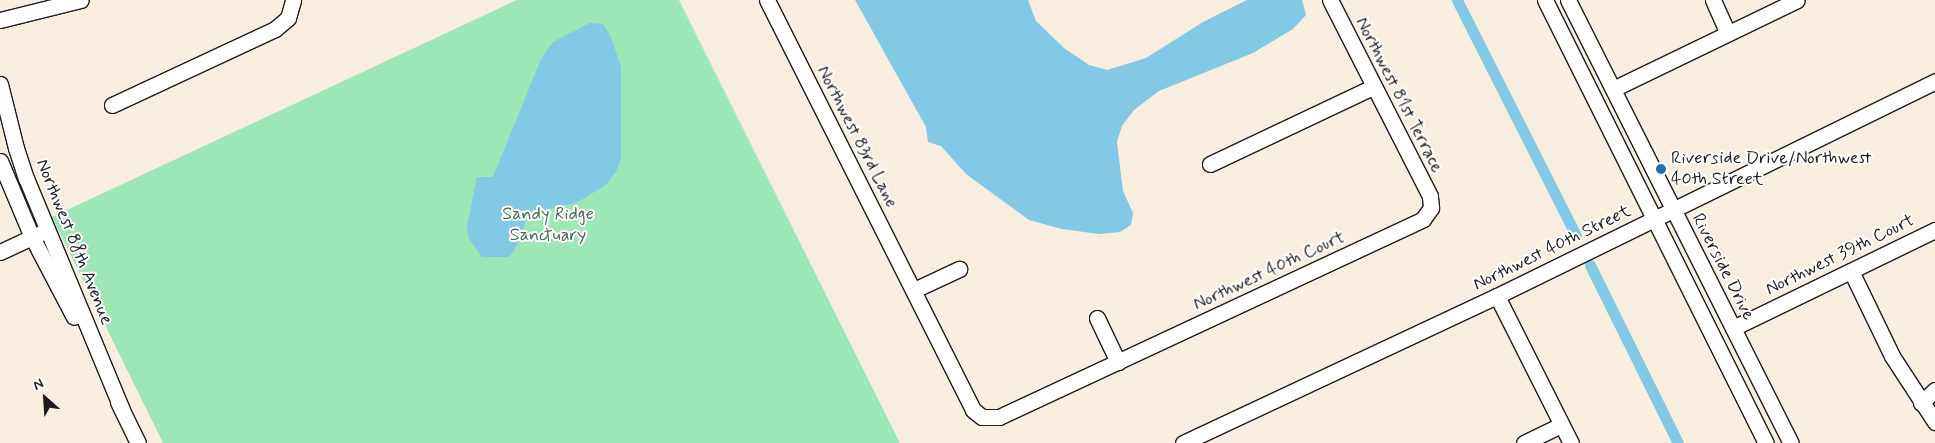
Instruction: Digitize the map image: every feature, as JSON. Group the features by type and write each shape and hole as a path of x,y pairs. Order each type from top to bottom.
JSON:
{"street":[{"path":"0,20 81,0"},
{"path":"112,105 275,29 288,18 293,0"},
{"name":"Northwest 83rd Lane","path":"767,0 973,410 982,417"},
{"name":"Northwest 81st Terrace","path":"1330,0 1373,88 1430,196 1431,208"},
{"path":"1546,0 1656,218 1766,443"},
{"name":"Riverside Drive","path":"1568,0 1791,443"},
{"path":"1713,0 1728,33"},
{"path":"1613,89 1797,0"},
{"name":"Northwest 40th Street","path":"1183,443 1496,296 1935,82"},
{"name":"Northwest 88th Avenue","path":"0,84 16,148 47,230 122,410"},
{"path":"1210,164 1373,88"},
{"name":"Northwest 88th Avenue","path":"0,161 32,237 138,443"},
{"name":"Northwest 40th Court","path":"982,417 999,417 1118,362 1423,219 1431,208"},
{"path":"0,252 47,230"},
{"name":"Northwest 39th Court","path":"1734,328 1935,230"},
{"path":"914,290 959,269"},
{"path":"1851,271 1892,356 1935,422"},
{"path":"1496,296 1571,443"},
{"path":"1097,318 1118,362"},
{"path":"1921,403 1935,390"},
{"path":"1524,443 1562,425"}],"green space":[{"name":"Sandy Ridge Sanctuary","path":"517,0 679,0 900,443 163,443 52,217"}],"water":[{"path":"855,0 1028,0 1036,21 1064,48 1089,65 1107,70 1146,58 1203,22 1247,0 1302,0 1306,15 1293,29 1253,53 1159,91 1134,110 1122,126 1117,142 1123,191 1133,213 1131,225 1120,232 1099,234 1062,229 1029,220 966,174 941,146 928,142 926,127"},
{"path":"590,23 603,24 610,35 621,66 621,159 617,170 607,184 578,202 545,210 533,210 527,216 519,242 509,257 482,257 469,239 467,226 477,177 493,177 541,59 553,42"}],"waterway":[{"path":"1457,0 1576,236"},
{"path":"1590,265 1678,443"}],"place":[{"name":"Riverside Drive/Northwest 40th Street","path":"1661,169"}]}
